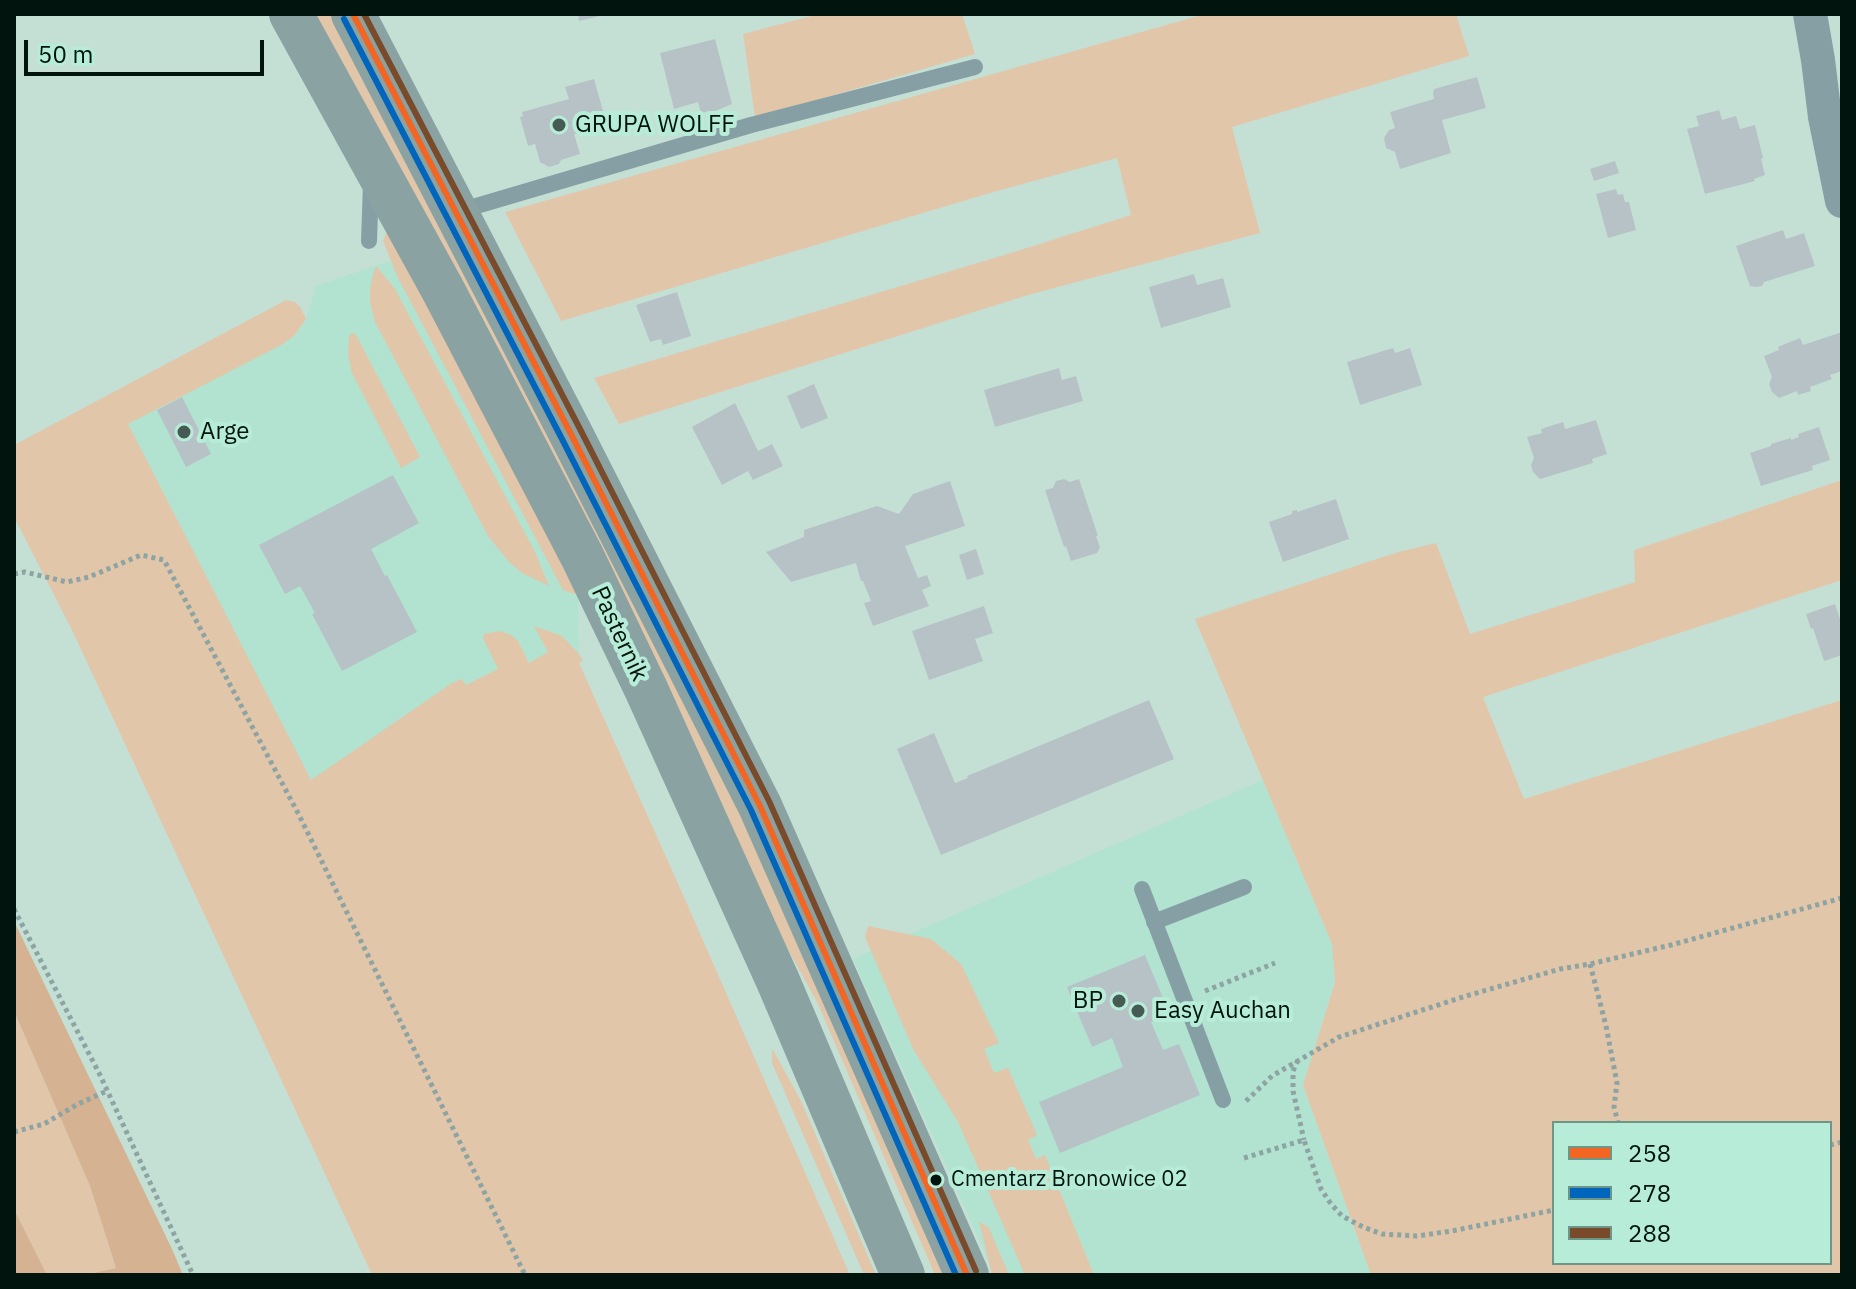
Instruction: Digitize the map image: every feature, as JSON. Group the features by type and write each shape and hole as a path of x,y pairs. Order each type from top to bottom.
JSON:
{"main road":[{"name":"Pasternik","path":"291,14 502,400 595,582 778,981 903,1275"},
{"name":"Pasternik","path":"353,14 760,806 967,1275"}],"street":[{"path":"1810,14 1825,117 1842,201"}],"lane":[{"path":"456,213 751,125 975,67"},
{"path":"369,241 372,163"},
{"path":"1154,922 1244,887"},
{"path":"1142,889 1223,1100"}],"path":[{"path":"14,574 25,572 67,582 89,577 141,555 164,560 299,815 525,1275"},
{"path":"1239,1108 1272,1076 1339,1037 1560,969 1671,945 1842,898"},
{"path":"14,909 107,1091 193,1275"},
{"path":"1185,999 1275,963"},
{"path":"1590,964 1617,1083 1614,1107 1618,1121"},
{"path":"1298,1060 1293,1071 1293,1091 1304,1140 1321,1189 1342,1216 1382,1234 1417,1236 1552,1210"},
{"path":"14,1132 44,1124 107,1091"},
{"path":"1244,1158 1304,1140"}],"shaded area":[{"path":"312,14 330,14 702,728 946,1275 935,1275 817,1002 759,897"},
{"path":"819,14 962,14 975,54 755,118 743,34"},
{"path":"1205,14 1456,14 1469,56 1232,127 1260,233 1028,295 619,424 594,378 1131,215 1117,158 561,321 505,212"},
{"path":"386,233 485,412 578,595 563,590 397,276 383,241"},
{"path":"401,257 578,595 579,663 312,810 111,432 295,335 306,319 316,286"},
{"path":"376,266 395,289 535,552 549,586 522,573 488,536 375,322 370,289"},
{"path":"286,300 295,302 306,319 295,335 128,424 311,780 452,683 462,679 466,685 498,669 483,638 484,634 500,631 511,635 518,641 529,663 548,652 534,626 562,636 583,660 579,663 850,1275 372,1275 72,630 14,517 14,445"},
{"path":"353,333 420,457 401,468 352,373 348,355 349,336"},
{"path":"1842,480 1842,580 1483,697 1524,799 1842,700 1842,1275 1371,1275 1303,1085 1335,982 1332,944 1195,619 1398,552 1436,543 1470,634 1635,582 1634,550"},
{"path":"1263,780 1332,944 1335,982 1303,1085 1371,1275 995,1275 853,959"},
{"path":"14,921 183,1275 85,1275 116,1268 90,1186 14,1011"},
{"path":"868,926 931,939 961,964 999,1043 984,1049 994,1073 1008,1068 1037,1135 1028,1140 1036,1159 1045,1155 1094,1275 1025,1275 958,1122 913,1049 865,937"},
{"path":"14,1011 90,1186 116,1268 85,1275 47,1275 14,1209"},
{"path":"772,1048 801,1101 876,1275 864,1275 772,1063"},
{"path":"14,1209 47,1275 14,1275"},
{"path":"979,1221 989,1228 1009,1275 992,1275"}],"building":[{"path":"578,14 604,14 604,15 579,21"},
{"path":"715,39 732,104 713,112 701,113 698,102 674,109 660,53"},
{"path":"1477,77 1486,108 1442,120 1451,153 1400,169 1395,152 1386,148 1384,138 1389,130 1395,128 1390,112 1434,99 1434,89"},
{"path":"594,79 603,111 578,119 582,133 574,134 580,154 549,167 540,162 535,144 528,146 520,117 523,116 522,112 569,99 565,87"},
{"path":"1719,110 1722,120 1736,116 1740,129 1755,125 1765,175 1755,181 1705,194 1687,129 1699,126 1696,116"},
{"path":"1615,161 1619,173 1594,181 1590,169"},
{"path":"1616,189 1618,195 1623,194 1625,202 1629,202 1636,230 1608,238 1596,194"},
{"path":"1783,230 1786,239 1804,233 1815,266 1764,282 1762,286 1750,286 1736,246"},
{"path":"1194,274 1197,285 1223,278 1231,307 1161,328 1149,287"},
{"path":"677,292 691,336 663,345 661,339 650,342 636,305"},
{"path":"1842,332 1842,371 1830,375 1832,379 1810,387 1811,391 1798,395 1797,391 1779,398 1772,392 1769,384 1772,377 1764,356 1800,338 1803,345"},
{"path":"1393,348 1395,353 1410,348 1422,385 1360,405 1347,362"},
{"path":"1059,368 1062,380 1076,376 1083,401 995,427 984,390"},
{"path":"814,384 828,418 801,429 787,396"},
{"name":"Arge","path":"182,397 211,454 186,467 157,410"},
{"path":"735,403 758,451 772,444 783,466 753,480 748,471 722,485 692,427"},
{"path":"1596,420 1607,454 1592,459 1593,463 1540,479 1533,472 1531,465 1534,458 1527,437 1563,422 1565,429"},
{"path":"1819,427 1830,460 1812,466 1813,470 1761,486 1750,453"},
{"path":"393,475 419,523 371,549 417,632 342,671 300,586 285,594 259,545"},
{"path":"1064,479 1070,482 1079,479 1100,547 1097,553 1071,561 1045,490"},
{"path":"950,481 965,526 905,546 918,578 927,575 931,586 922,590 929,606 873,626 864,603 871,601 856,563 791,582 766,552 804,537 804,530 877,506 899,514 913,494"},
{"path":"1336,499 1349,539 1283,562 1269,522 1292,514 1292,511"},
{"path":"976,549 984,574 967,580 959,555"},
{"path":"1835,604 1842,619 1842,655 1824,661 1806,614"},
{"path":"984,606 993,633 975,639 983,661 929,680 912,631"},
{"path":"1149,700 1174,759 941,855 897,749 934,733 955,783"},
{"path":"1145,955 1170,1015 1151,1022 1163,1050 1179,1044 1200,1095 1060,1153 1039,1102 1123,1067 1112,1038 1092,1047 1067,987"}],"transit line":[{"name":"258","path":"353,14 760,806 967,1275"},
{"name":"288","path":"364,14 769,801 976,1271"},
{"name":"278","path":"344,19 751,810 956,1275"}],"place":[{"name":"GRUPA WOLFF","path":"559,125"},
{"name":"Arge","path":"184,432"},
{"name":"BP","path":"1119,1001"},
{"name":"Easy Auchan","path":"1138,1011"},
{"name":"Cmentarz Bronowice 02","path":"936,1180"}]}
